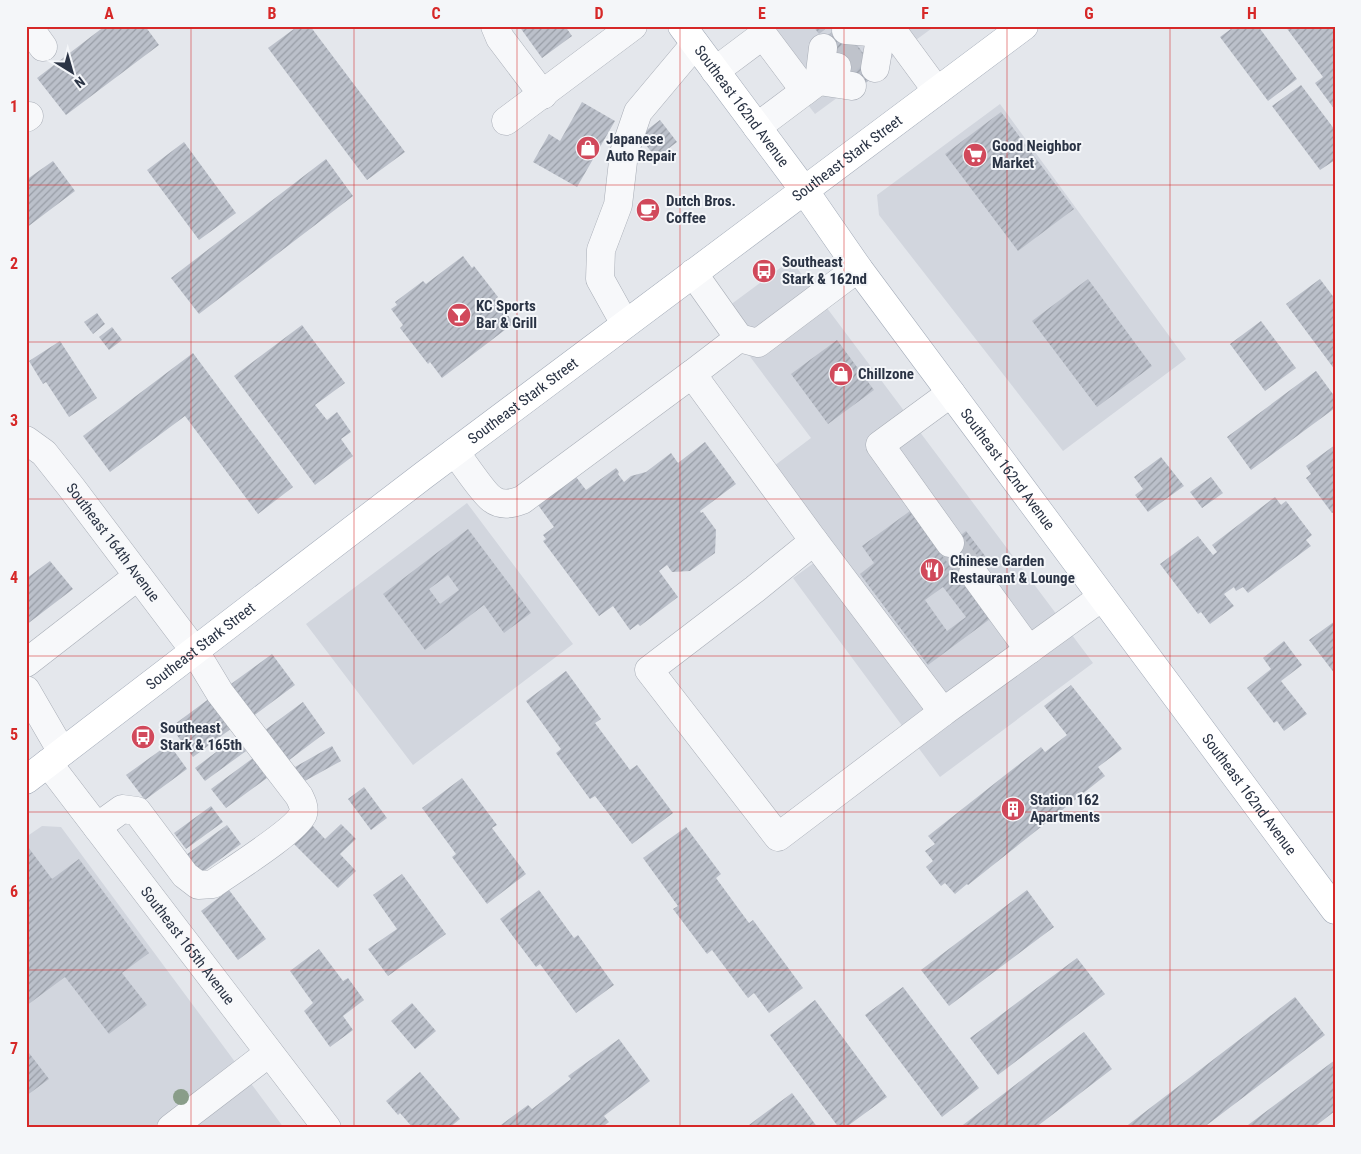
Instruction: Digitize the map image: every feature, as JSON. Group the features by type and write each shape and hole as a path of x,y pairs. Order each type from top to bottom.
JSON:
{"main road":[{"name":"Southeast Stark Street","path":"26,780 455,452 1024,26"},
{"name":"Southeast 162nd Avenue","path":"691,33 715,71 804,190 858,268 1335,910"}],"street":[{"path":"495,26 500,38 543,95"},
{"path":"506,121 633,26"},
{"path":"625,324 600,279 601,250 618,206 624,153 638,112 691,33"},
{"path":"715,71 763,35 827,74 757,127"},
{"path":"874,39 937,91"},
{"path":"692,274 739,338 758,343 858,268"},
{"path":"455,452 491,499 506,504 515,503 522,500 739,338"},
{"path":"692,374 814,541 943,712"},
{"path":"950,543 880,445 951,393"},
{"name":"Southeast 164th Avenue","path":"26,440 44,453 138,576 194,650 220,693 299,796 303,806 302,815 290,831 213,884 198,885 185,875 137,811 122,810 97,827"},
{"path":"814,541 650,670 778,837 943,712 1102,597"},
{"path":"973,573 1029,650"},
{"path":"26,664 138,576"},
{"name":"Southeast 165th Avenue","path":"26,690 55,758 97,827 326,1128"},
{"path":"171,1128 269,1053"}],"shaded area":[{"path":"748,26 935,26 815,114"},
{"path":"1000,104 1186,359 1063,451 879,215 877,195"},
{"path":"791,260 1093,663 940,777 793,578 836,547 774,466 811,438 718,314"},
{"path":"467,503 573,644 413,765 306,624"},
{"path":"42,826 61,827 284,1128 26,1128 26,837"}],"building":[{"path":"105,26 145,26 159,45 66,115 37,78"},
{"path":"298,26 310,26 405,152 367,180 268,48"},
{"path":"519,26 565,26 572,36 542,58"},
{"path":"813,26 829,26 819,34"},
{"path":"840,26 843,26 878,73 856,91 819,42"},
{"path":"1235,26 1258,26 1297,79 1268,101 1220,37"},
{"path":"1285,26 1335,26 1335,110 1315,83 1323,77"},
{"path":"1301,85 1335,130 1335,160 1320,170 1272,106"},
{"path":"582,102 615,121 577,187 533,162 549,134 560,141"},
{"path":"1001,112 1074,209 1018,251 945,154"},
{"path":"660,120 677,142 656,158 639,136"},
{"path":"184,142 236,213 199,240 147,170"},
{"path":"326,159 353,196 199,314 171,278"},
{"path":"53,161 75,191 26,228 26,180"},
{"path":"463,256 472,268 474,266 498,297 495,299 514,323 442,378 430,362 428,364 400,328 403,325 391,309 397,305 395,302 423,281 426,284"},
{"path":"1088,279 1152,366 1097,407 1032,321"},
{"path":"1320,279 1335,299 1335,370 1286,304"},
{"path":"97,313 105,324 93,334 84,322"},
{"path":"1261,321 1296,368 1265,391 1230,344"},
{"path":"302,325 345,383 315,405 327,420 337,412 351,432 341,439 353,456 315,485 234,376"},
{"path":"112,327 122,340 109,350 99,337"},
{"path":"837,340 874,390 828,424 791,374"},
{"path":"60,341 97,398 69,417 46,382 43,384 29,361"},
{"path":"193,353 293,487 258,514 185,416 110,472 83,436"},
{"path":"1316,371 1335,397 1335,408 1251,470 1227,437"},
{"path":"705,442 736,484 700,511 701,513 703,512 716,530 715,553 690,571 672,572 667,565 659,571 678,597 640,626 638,624 630,630 613,606 599,616 543,541 546,539 543,535 554,527 538,505 576,477 586,490 616,468 624,482 631,476 646,472 671,453 678,463"},
{"path":"1335,445 1335,511 1332,513 1306,478 1311,474 1306,466"},
{"path":"1161,457 1184,486 1148,512 1135,495 1143,489 1134,477"},
{"path":"1211,477 1223,493 1202,508 1190,492"},
{"path":"1275,497 1281,505 1286,501 1312,535 1306,540 1311,546 1248,593 1243,587 1236,591 1234,587 1224,594 1234,606 1210,624 1201,612 1198,614 1160,564 1198,536 1213,555 1217,552 1212,545"},
{"path":"910,511 940,551 966,531 989,561 962,581 990,619 928,665 860,574 874,563 862,546","holes":["943,587 966,617 947,631 925,600"]},
{"path":"468,529 531,613 504,633 484,605 425,650 383,594","holes":["448,575 459,590 440,604 429,589"]},
{"path":"50,561 73,589 26,625 26,576 27,578"},
{"path":"1335,621 1335,674 1309,640"},
{"path":"1284,641 1302,665 1281,681 1307,714 1284,731 1277,721 1274,723 1247,688 1271,669 1263,658"},
{"path":"272,654 295,685 248,720 224,689"},
{"path":"566,671 601,719 595,723 630,770 637,765 673,813 632,844 595,796 590,799 556,753 561,749 526,701"},
{"name":"Station 162 Apartments","path":"1071,685 1122,749 1098,767 1105,776 955,894 945,883 941,886 926,867 933,861 925,851 935,844 928,836 1041,747 1045,752 1067,735 1044,706"},
{"path":"210,698 232,728 193,757 171,727"},
{"path":"303,702 325,733 284,764 261,733"},
{"path":"236,737 246,751 205,781 195,768"},
{"path":"169,744 187,769 145,800 126,775"},
{"path":"332,746 341,761 303,782 295,767"},
{"path":"253,758 267,778 226,808 211,789"},
{"path":"462,778 497,825 492,828 526,874 487,904 452,857 456,854 422,808"},
{"path":"364,787 387,818 371,830 348,799"},
{"path":"211,806 223,822 186,849 174,833"},
{"path":"341,824 356,839 340,854 356,871 338,888 293,843 312,825 325,839"},
{"path":"227,825 241,844 200,874 186,855"},
{"path":"686,827 721,874 716,878 749,923 753,920 803,988 769,1013 754,993 748,998 712,950 707,954 673,909 678,906 643,858"},
{"path":"28,847 52,879 79,859 149,953 122,973 147,1005 109,1034 65,977 26,1006 26,848"},
{"path":"402,874 446,934 388,976 368,949 397,929 373,895"},
{"path":"229,890 266,939 238,960 201,911"},
{"path":"539,890 574,938 578,935 614,985 576,1013 540,964 536,967 500,919"},
{"path":"1027,890 1054,927 949,1006 921,970"},
{"path":"319,949 343,981 348,978 364,1000 343,1016 353,1030 330,1047 304,1011 313,1003 290,971"},
{"path":"1077,958 1105,994 998,1075 970,1038"},
{"path":"903,987 979,1088 942,1117 865,1015"},
{"path":"1295,997 1325,1035 1203,1128 1124,1128"},
{"path":"815,1000 887,1097 845,1128 839,1128 770,1035"},
{"path":"412,1003 436,1031 415,1049 391,1021"},
{"path":"1084,1032 1112,1069 1035,1128 959,1128"},
{"path":"619,1039 650,1081 604,1116 609,1122 601,1128 497,1128 528,1105 532,1109 571,1079 568,1076"},
{"path":"26,1049 49,1079 26,1096"},
{"path":"1335,1060 1335,1111 1313,1128 1244,1128"},
{"path":"420,1072 460,1119 449,1128 413,1128 386,1101"},
{"path":"792,1093 818,1128 745,1128"}],"tunnel":[{"path":"837,67 860,49"},
{"path":"950,543 973,573"}],"place":[{"name":"Japanese Auto Repair","path":"588,148"},
{"name":"Good Neighbor Market","path":"975,155"},
{"name":"Dutch Bros. Coffee","path":"648,210"},
{"name":"Southeast Stark & 162nd","path":"764,271"},
{"name":"KC Sports Bar & Grill","path":"459,315"},
{"name":"Chillzone","path":"841,374"},
{"name":"Chinese Garden Restaurant & Lounge","path":"932,570"},
{"name":"Southeast Stark & 165th","path":"143,737"},
{"name":"Station 162 Apartments","path":"1013,809"}]}
